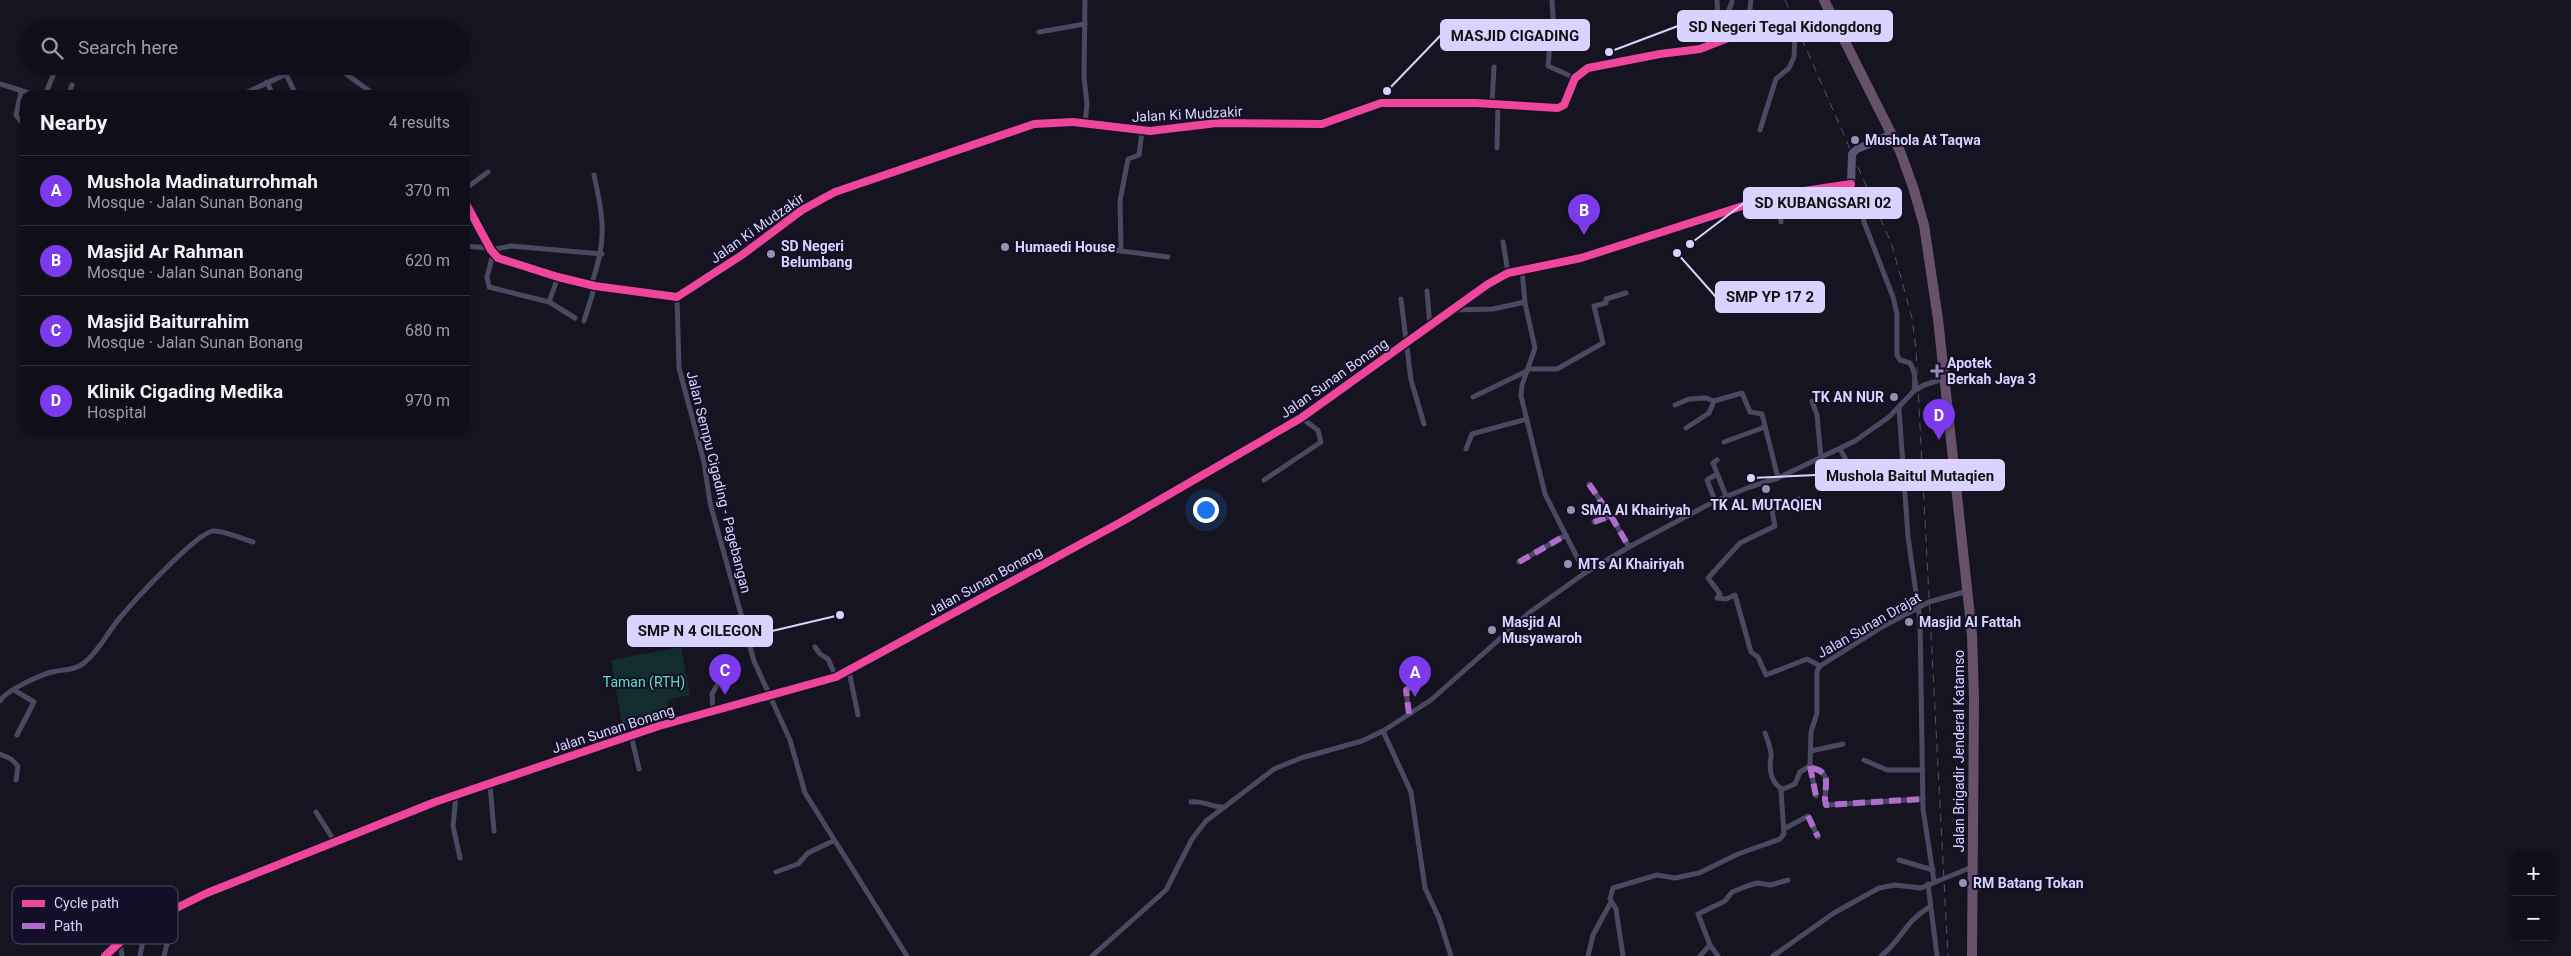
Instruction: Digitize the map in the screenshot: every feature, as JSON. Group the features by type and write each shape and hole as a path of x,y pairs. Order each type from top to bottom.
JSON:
{"highway":[{"name":"Jalan Brigadir Jenderal Katamso","path":"1824,0 1892,134 1913,187 1924,225 1938,319 1943,379 1969,591 1974,699 1972,956"}],"street":[{"path":"1085,0 1084,77 1087,104 1085,124"},
{"path":"1552,0 1554,32 1550,43 1548,66 1576,78 1588,68 1660,54 1693,51 1751,28 1769,23 1800,35 1834,20"},
{"path":"1717,0 1716,12 1719,25 1719,42"},
{"path":"1751,0 1749,17 1751,28"},
{"path":"1719,25 1726,18 1732,2"},
{"path":"1039,32 1085,24"},
{"path":"1760,130 1776,79 1789,68 1794,57 1795,34"},
{"path":"1494,67 1496,148"},
{"path":"46,90 53,75"},
{"path":"251,90 284,75"},
{"path":"286,75 294,90"},
{"path":"347,75 368,90"},
{"name":"Jalan Ki Mudzakir","path":"677,297 742,255 802,210 835,192 1028,126 1060,122 1142,131 1172,131 1217,124 1322,124 1381,103 1495,104 1562,107 1576,78"},
{"path":"267,82 271,90"},
{"path":"0,84 20,92"},
{"path":"70,90 72,85"},
{"path":"20,97 16,115 20,120"},
{"path":"1121,251 1121,193 1128,159 1139,155 1142,131"},
{"path":"1892,134 1857,149 1852,154 1851,184 1863,208 1866,228 1894,298 1897,314 1897,355 1900,360 1910,363 1913,367 1916,375 1914,391"},
{"path":"470,185 488,172"},
{"path":"584,322 602,254 602,218 594,175"},
{"name":"Jalan Sunan Bonang","path":"178,909 207,893 456,795 631,735 836,677 849,671 1123,521 1301,418 1488,284 1508,273 1581,258 1777,195 1851,184"},
{"path":"1777,195 1782,222"},
{"path":"470,211 491,251 498,258 593,286 677,297"},
{"path":"1503,242 1508,273"},
{"path":"470,247 491,251 511,246 602,254"},
{"path":"1096,248 1168,257"},
{"path":"491,251 487,277 489,287 549,302 575,318"},
{"path":"1522,270 1525,302 1535,340 1521,391 1545,494 1585,574"},
{"path":"549,302 558,277"},
{"path":"1427,291 1430,327"},
{"path":"1473,397 1528,370 1557,369 1603,343 1594,306 1606,304 1607,299 1626,293"},
{"name":"Jalan Sempu Cigading - Pagebangan","path":"677,297 679,368 704,462 710,503 754,661 790,740 805,793 907,956"},
{"path":"1401,299 1411,380 1424,424"},
{"path":"1453,310 1493,309 1525,302"},
{"path":"1092,956 1166,890 1173,880 1192,839 1206,820 1274,769 1301,758 1362,741 1383,732 1431,700 1530,612 1629,546 1714,501 1778,478 1840,449 1865,435 1899,408 1914,391 1924,385 1943,379"},
{"path":"1676,405 1689,399 1700,397 1714,401 1742,393 1750,412 1761,412 1778,478"},
{"path":"1686,428 1709,413 1714,401"},
{"path":"1812,401 1817,415 1821,458"},
{"path":"1899,408 1908,537 1919,608 1924,824 1934,881"},
{"path":"1264,480 1321,442 1318,430 1301,418"},
{"path":"1466,449 1472,434 1527,419"},
{"path":"1724,442 1765,427"},
{"path":"1840,449 1852,471 1868,464"},
{"path":"1717,460 1713,463 1726,496"},
{"path":"1714,501 1707,480 1717,474"},
{"path":"1589,484 1629,546"},
{"path":"1799,499 1772,511 1775,526 1740,543 1708,578 1720,594 1718,598 1726,599 1735,595 1751,652 1758,657 1766,675 1808,659 1820,666"},
{"path":"1594,522 1611,516"},
{"path":"0,702 4,695 36,678 51,672 66,671 84,663 107,637 119,619 198,538 216,531 253,542"},
{"path":"1519,562 1566,535"},
{"name":"Jalan Sunan Drajat","path":"1816,796 1811,767 1811,732 1817,713 1817,672 1820,666 1882,627 1919,608 1942,597 1969,591"},
{"path":"815,647 820,654 828,659 836,677"},
{"path":"849,671 858,715"},
{"path":"713,712 712,694 720,680"},
{"path":"1409,714 1406,690 1416,682"},
{"path":"14,690 34,702 17,735"},
{"path":"1383,732 1412,792 1425,888 1439,918 1451,956"},
{"path":"1765,733 1771,755 1768,763 1770,771 1774,783 1782,789"},
{"path":"631,735 639,768"},
{"path":"1811,751 1843,744"},
{"path":"0,754 11,759 18,766 16,780"},
{"path":"1864,760 1887,770 1923,770"},
{"path":"1782,789 1795,784 1800,772 1811,767 1819,769 1825,775 1827,786 1826,805 1923,799"},
{"path":"490,784 494,831"},
{"path":"1588,956 1593,935 1611,902 1611,890 1617,886 1657,875 1675,878 1699,873 1738,854 1780,839 1784,834 1782,789"},
{"path":"456,795 453,826 460,858"},
{"path":"1191,802 1201,802 1210,807 1222,807"},
{"path":"316,812 335,842"},
{"path":"1784,829 1808,816 1818,838"},
{"path":"776,872 798,864 808,852 833,840"},
{"path":"1899,860 1933,870"},
{"path":"1773,956 1863,895 1888,886 1917,888 1973,867"},
{"path":"1718,956 1710,944 1698,914 1725,901 1732,892 1746,886 1757,884 1771,885 1788,880"},
{"path":"1928,884 1937,956"},
{"path":"1611,902 1616,909 1623,956"},
{"path":"1881,956 1903,930 1930,907"},
{"name":"Jalan Sunan Bonang","path":"105,956 118,944"},
{"path":"1700,956 1710,944"}],"green space":[{"name":"Taman (RTH)","path":"681,647 690,695 667,700 671,721 623,730 611,660"}],"railway":[{"path":"1785,0 1892,245 1912,318 1916,350 1948,956"}],"marked path":[{"path":"1589,484 1611,516"},
{"path":"1594,522 1611,516 1629,547"},
{"path":"1519,562 1566,535"},
{"path":"1409,714 1406,690 1415,682"},
{"path":"1810,766 1816,796"},
{"path":"1812,768 1819,770 1826,778 1826,805 1923,799"},
{"path":"1808,816 1818,837"}],"cycle path":[{"path":"470,211 491,250 498,258 558,277 595,286 677,297 742,255 802,210 835,192 1034,124 1073,122 1150,131 1217,123 1322,124 1381,103 1476,103 1558,108 1564,105 1575,78 1588,68 1660,54 1700,49 1764,24 1773,25 1791,33 1801,34 1834,20"},
{"path":"178,907 207,893 435,802 659,726 836,677 1123,521 1301,418 1488,284 1508,273 1581,258 1777,195 1851,184"},
{"path":"105,956 118,944"}],"place":[{"name":"SD Negeri Tegal Kidongdong","path":"1609,52"},
{"name":"MASJID CIGADING","path":"1387,91"},
{"name":"Mushola At Taqwa","path":"1855,140"},
{"name":"Masjid Ar Rahman","path":"1584,235"},
{"name":"SD KUBANGSARI 02","path":"1690,244"},
{"name":"Humaedi House","path":"1005,247"},
{"name":"SMP YP 17 2","path":"1677,253"},
{"name":"SD Negeri Belumbang","path":"771,254"},
{"name":"Apotek Berkah Jaya 3","path":"1937,371"},
{"name":"TK AN NUR","path":"1894,397"},
{"name":"Klinik Cigading Medika","path":"1939,440"},
{"name":"Mushola Baitul Mutaqien","path":"1751,478"},
{"name":"TK AL MUTAQIEN","path":"1766,489"},
{"name":"SMA Al Khairiyah","path":"1571,510"},
{"name":"MTs Al Khairiyah","path":"1568,564"},
{"name":"SMP N 4 CILEGON","path":"840,615"},
{"name":"Masjid Al Fattah","path":"1909,622"},
{"name":"Masjid Al Musyawaroh","path":"1492,630"},
{"name":"Masjid Baiturrahim","path":"725,695"},
{"name":"Mushola Madinaturrohmah","path":"1415,697"},
{"name":"RM Batang Tokan","path":"1963,883"}]}
